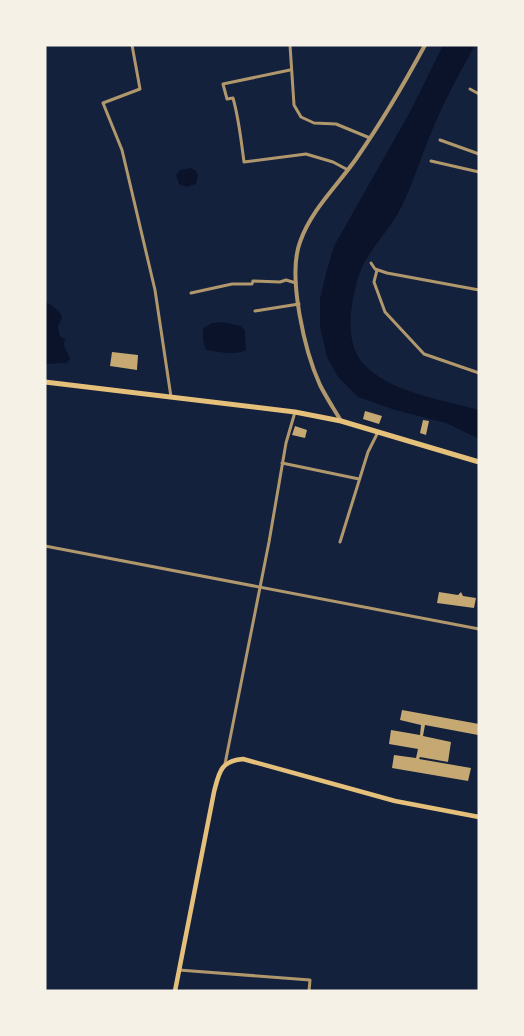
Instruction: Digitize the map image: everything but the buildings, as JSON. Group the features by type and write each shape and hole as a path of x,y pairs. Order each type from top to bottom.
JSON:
{"main road":[{"path":"45,382 295,412 341,421 479,462"},
{"path":"175,991 214,792 219,771 225,766 243,759 394,801 479,818"}],"street":[{"path":"132,45 140,89 103,103 122,150 155,290 171,398"},
{"path":"290,45 294,105 301,117 314,123 336,124 370,138"},
{"path":"341,421 320,386 298,304 296,264 299,244 307,225 370,138 424,45"},
{"path":"290,70 224,84 226,99 233,99 240,126 244,162 306,154 333,162 348,170"},
{"path":"470,89 479,94"},
{"path":"440,140 479,154"},
{"path":"431,161 479,172"},
{"path":"371,263 377,270 479,290"},
{"path":"377,270 374,282 385,312 424,354 479,373"},
{"path":"191,293 232,284 252,284 253,281 286,280 296,283"},
{"path":"255,310 298,304"},
{"path":"225,766 282,463 295,412"},
{"path":"340,542 368,452 378,432"},
{"path":"282,463 359,479"},
{"path":"45,546 479,629"},
{"path":"179,970 310,980 309,991"}],"water":[{"path":"443,45 475,45 437,119 401,208 362,268 353,298 351,333 356,353 362,362 386,381 416,394 479,410 479,439 446,423 395,410 358,397 338,377 327,357 320,327 320,299 334,246 411,110"},
{"path":"191,168 198,175 196,184 187,187 179,184 176,175 180,170"},
{"path":"45,302 61,315 62,319 58,327 60,336 65,339 64,345 70,359 67,363 45,364"},
{"path":"222,322 241,326 245,331 246,350 231,353 206,350 203,328 212,323"}]}
